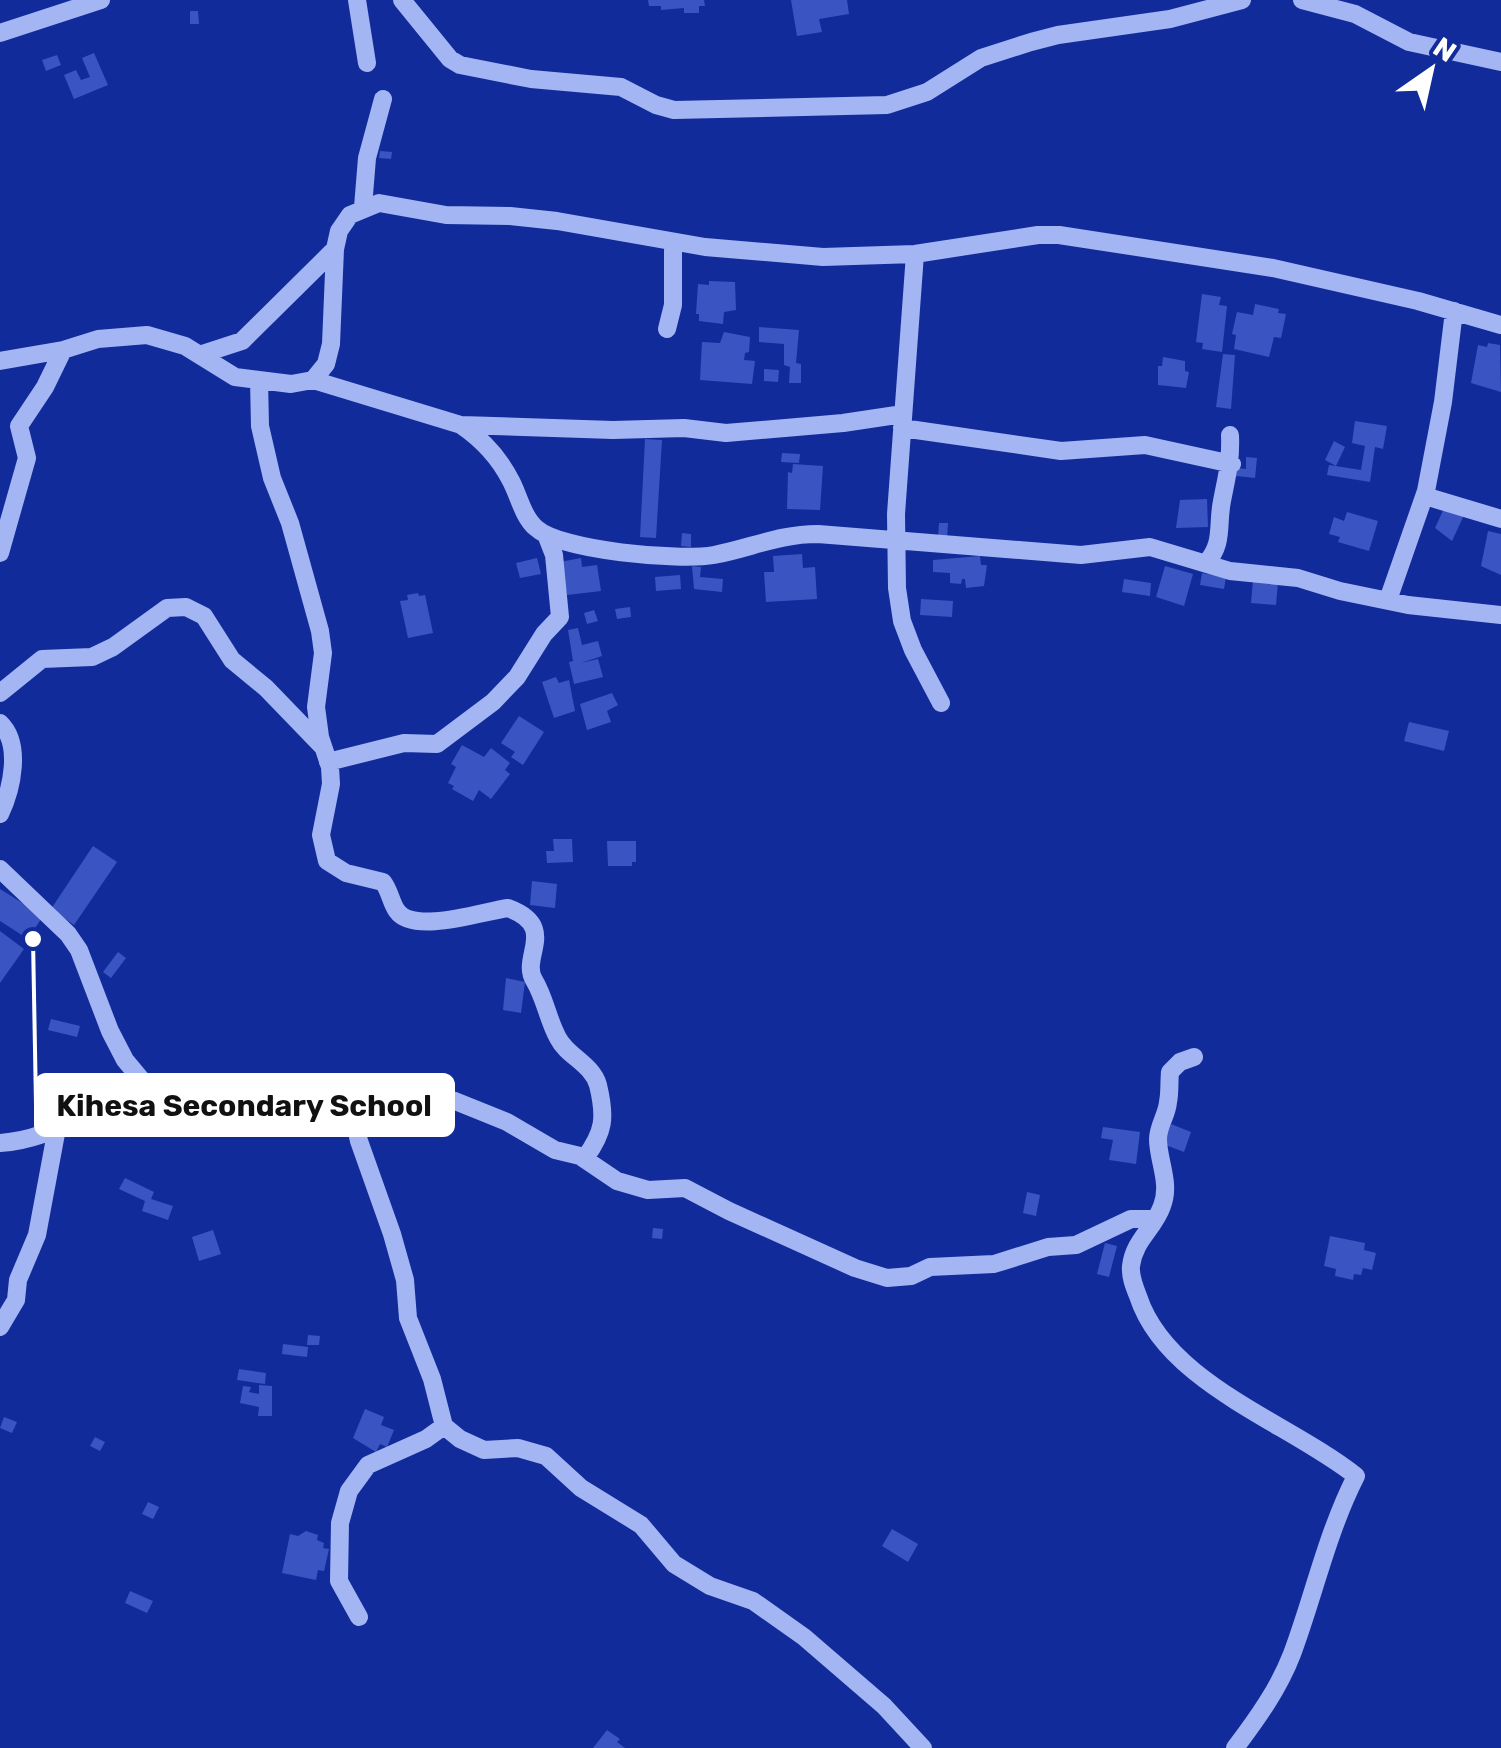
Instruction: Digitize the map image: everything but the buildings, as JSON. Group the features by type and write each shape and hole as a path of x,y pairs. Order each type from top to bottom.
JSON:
{"street":[{"path":"0,34 101,0"},
{"path":"357,0 368,62"},
{"path":"402,0 450,60 531,78 620,87 674,110 887,105 928,92 981,58 1030,42 1170,19 1242,0"},
{"path":"1302,0 1355,14 1408,42 1501,62"},
{"path":"363,207 368,158 383,99"},
{"path":"313,380 326,364 331,344 339,231 350,216 379,203 446,214 526,218 673,242 823,257 915,254 1038,234 1059,236 1273,268 1501,326"},
{"path":"667,328 672,306 673,242"},
{"path":"199,355 242,340 335,249"},
{"path":"915,254 895,539 902,622 941,702"},
{"path":"1388,600 1424,496 1443,402 1454,311"},
{"path":"0,360 62,350 98,339 148,335 165,338 235,377 290,384 313,380 461,425 684,428 726,433 902,421 1061,451 1145,445 1232,464"},
{"path":"0,554 27,458 19,426 45,388 62,350"},
{"path":"259,380 260,426 272,478 290,523 323,653 316,707 330,784 322,849 329,863 346,874 383,882 398,912 410,920 455,920 508,908 534,929 532,978 543,994 560,1042 597,1082 603,1128 585,1158"},
{"path":"461,425 496,456 532,525 547,537 637,554 693,557 793,534 1081,555 1150,547 1230,572 1298,578 1340,592 1426,608 1501,614"},
{"path":"1206,564 1218,547 1222,500 1232,464 1230,435"},
{"path":"1424,496 1501,519"},
{"path":"326,755 404,743 437,744 494,702 560,618 554,555 547,537"},
{"path":"0,693 42,659 92,656 113,647 167,608 186,607 204,616 232,660 266,688 326,755"},
{"path":"0,723 11,742 12,774 0,814"},
{"path":"0,869 68,934 110,1032 144,1084 217,1126 261,1124 277,1115 301,1089 330,1085 345,1091 388,1084 455,1101 507,1122 555,1150 585,1158 616,1181 648,1190 685,1188 856,1268 887,1278 911,1276 930,1268 994,1264 1048,1247 1076,1245 1132,1220 1154,1219"},
{"path":"1194,1056 1170,1072 1168,1102 1158,1138 1164,1187 1162,1207 1137,1244 1131,1274 1144,1315 1157,1337 1250,1412 1284,1427 1356,1476 1334,1524 1291,1656 1262,1712 1235,1748"},
{"path":"0,1143 16,1142 58,1128 114,1092 144,1084"},
{"path":"345,1091 402,1267 408,1318 432,1380 444,1426 484,1450 528,1450 552,1460 581,1488 641,1525 674,1564 710,1586 753,1602 804,1637 884,1706 916,1736 923,1748"},
{"path":"0,1327 16,1300 18,1280 37,1235 58,1128"},
{"path":"360,1617 339,1581 340,1523 349,1491 368,1465 444,1426"}],"place":[{"name":"Kihesa Secondary School","path":"33,939"}]}
